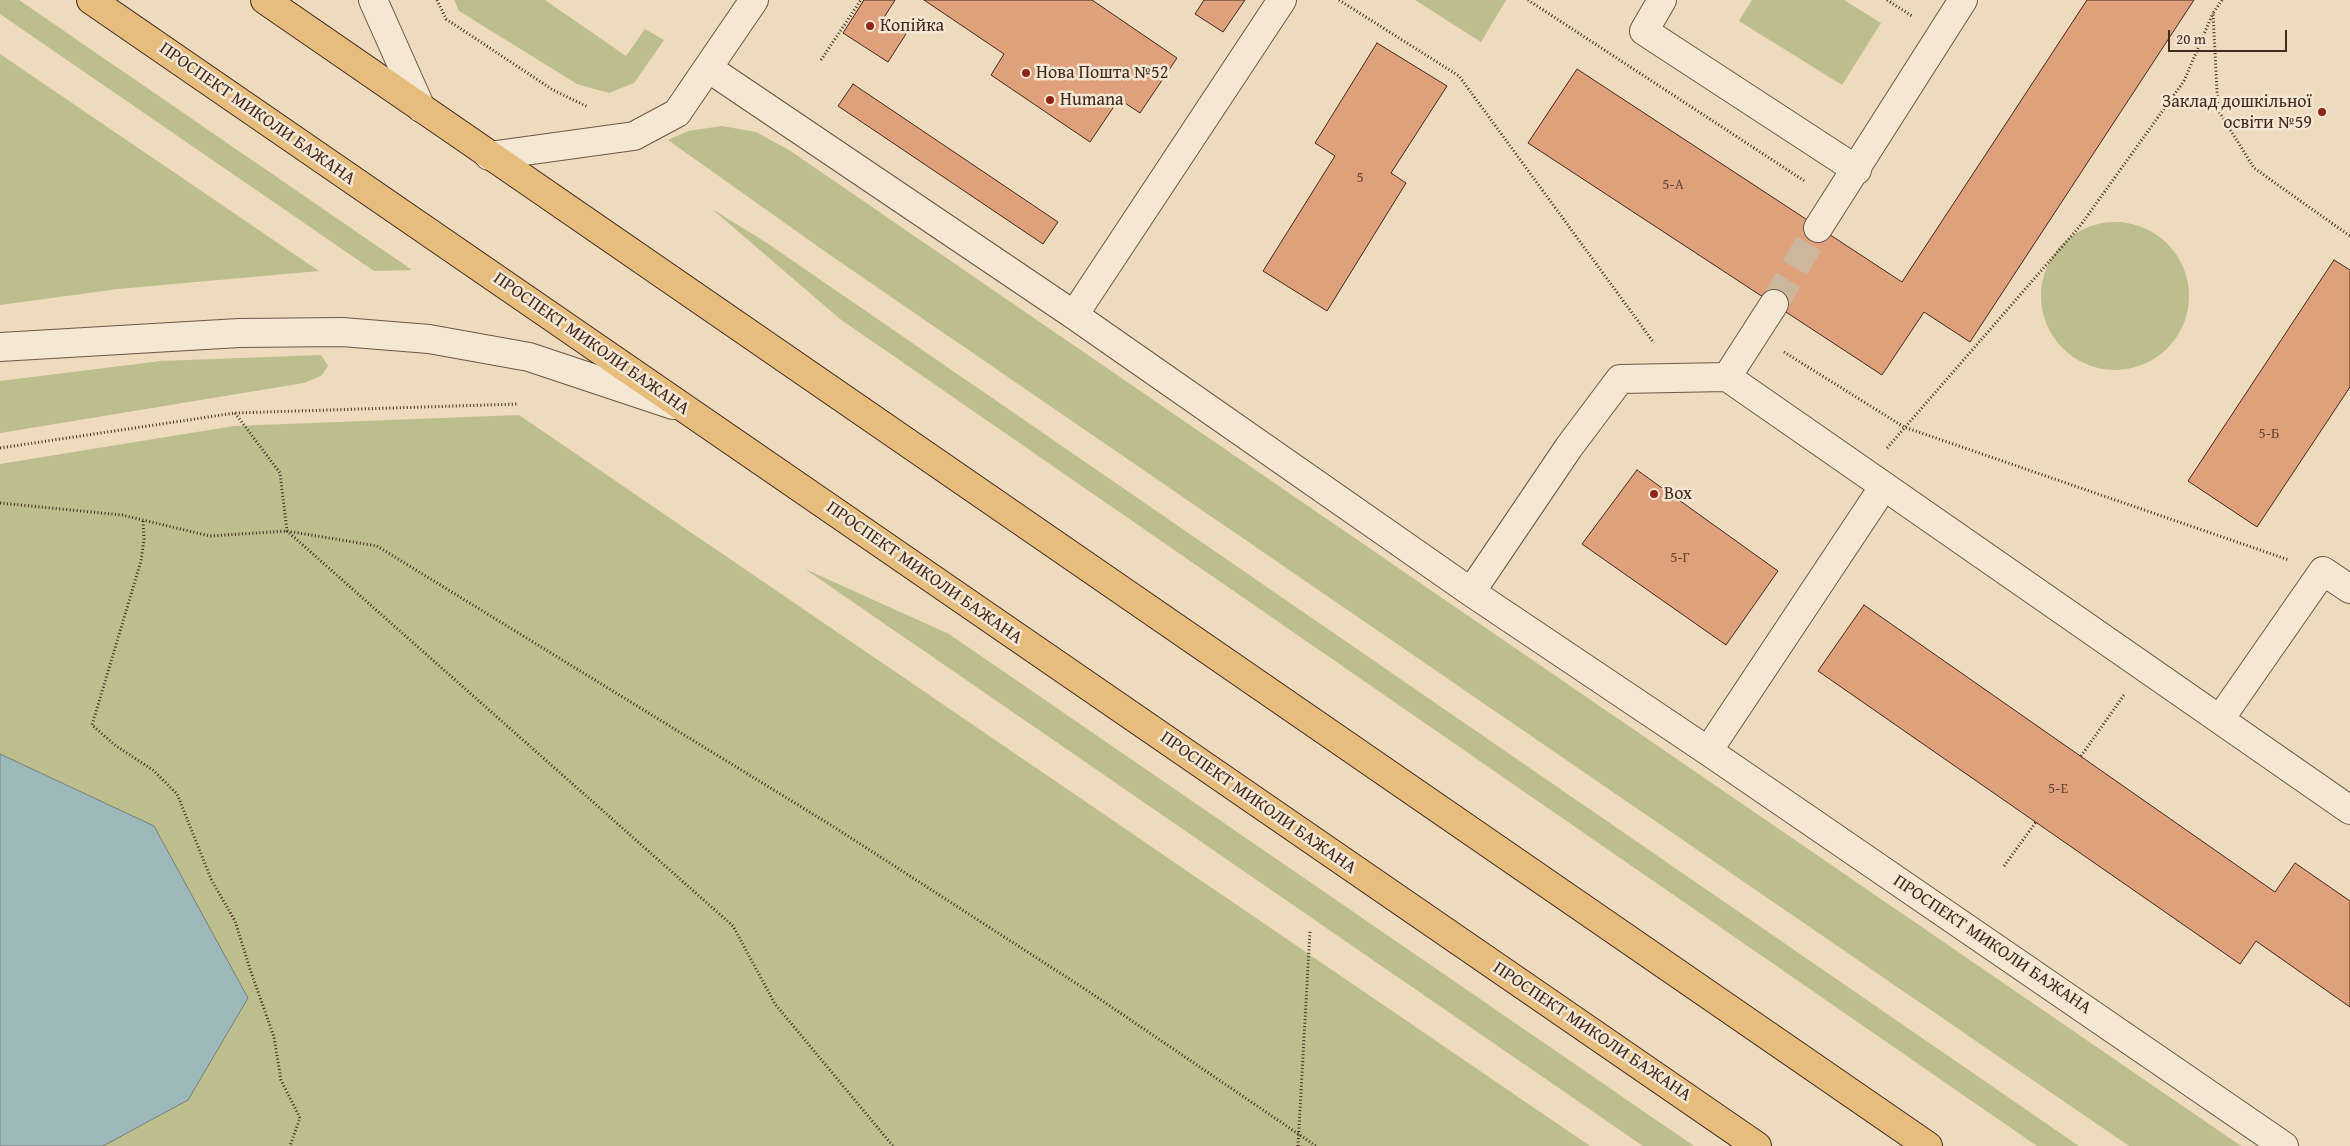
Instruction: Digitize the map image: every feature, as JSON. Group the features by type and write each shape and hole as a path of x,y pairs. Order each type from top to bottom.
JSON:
{"highway":[{"name":"ПРОСПЕКТ МИКОЛИ БАЖАНА","path":"91,0 1757,1146"},
{"path":"265,0 1928,1146"}],"street":[{"path":"373,0 421,108"},
{"path":"489,156 634,136 678,113 754,0"},
{"path":"1074,315 1282,0"},
{"path":"1662,0 1644,31 1857,170"},
{"path":"1818,228 1857,170 1962,0"},
{"name":"ПРОСПЕКТ МИКОЛИ БАЖАНА","path":"708,68 1074,315 1472,592 1708,751 2284,1146"},
{"path":"1728,377 1774,304"},
{"path":"0,347 240,333 342,332 430,339 530,357 685,409"},
{"path":"1472,592 1569,447 1620,379 1728,377 2350,810"},
{"path":"1708,751 1875,480"},
{"path":"2220,719 2323,571 2350,589"}],"path":[{"path":"436,0 446,19 553,90 595,110"},
{"path":"821,60 861,0"},
{"path":"1339,0 1459,76 1679,378"},
{"path":"1528,0 1836,202"},
{"path":"1875,480 1904,427 2080,226 2184,81 2213,13 2222,0"},
{"path":"2213,13 2218,110 2254,168 2350,236"},
{"path":"1755,334 1904,427 2323,571"},
{"path":"0,448 235,413 518,404"},
{"path":"235,413 280,473 286,531 733,926 775,1004 893,1146"},
{"path":"0,503 122,516 210,536 286,531 377,546 834,827 1088,991 1316,1146"},
{"path":"143,521 144,539 141,561 92,725 116,746 153,770 177,794 211,879 235,921 274,1037 281,1080 300,1118 290,1146"},
{"path":"2082,756 2144,667"},
{"path":"2004,866 2036,822"},
{"path":"1298,1146 1310,931"}],"green space":[{"path":"0,0 19,0 412,270 374,271 0,14"},
{"path":"454,0 545,0 626,56 645,29 664,40 634,83 609,93 577,84 459,11"},
{"path":"1415,0 1506,0 1481,42"},
{"path":"1752,0 1844,0 1881,23 1842,85 1739,21"},
{"path":"0,54 319,271 118,289 0,305"},
{"path":"722,126 756,132 789,150 2241,1146 2129,1146 830,255 668,140 688,131"},
{"path":"712,209 767,243 2079,1146 2037,1146 840,319"},
{"path":"2115,222 2143,227 2168,243 2184,268 2189,296 2184,324 2168,349 2143,365 2115,370 2087,365 2062,349 2046,324 2041,296 2046,268 2062,243 2087,227"},
{"path":"321,355 328,366 321,376 304,383 0,433 0,381 161,361"},
{"path":"519,415 1590,1146 0,1146 0,464 234,426"},
{"path":"805,569 949,634 1694,1146 1643,1146"}],"water":[{"path":"0,754 154,826 248,998 188,1100 103,1146 0,1146"}],"building":[{"name":"Копійка","path":"864,0 895,0 883,19 906,34 888,62 843,33"},
{"path":"924,0 1092,0 1177,58 1140,113 1119,99 1090,142 991,75 1004,54"},
{"path":"1204,0 1245,0 1223,32 1195,14"},
{"path":"2087,0 2194,0 1970,342 1924,312 1882,375 1528,143 1577,69 1902,282"},
{"path":"1377,43 1447,86 1391,173 1406,183 1327,311 1263,271 1335,156 1315,143"},
{"path":"853,84 1058,222 1043,244 838,106"},
{"path":"2334,260 2350,270 2350,387 2257,527 2188,481"},
{"path":"1637,470 1778,571 1726,645 1582,544"},
{"path":"1864,605 2275,892 2295,863 2350,901 2350,1007 2256,941 2240,964 1818,671"}],"tunnel":[{"path":"1774,304 1818,228"}],"place":[{"name":"Копійка","path":"870,26"},
{"name":"Нова Пошта №52","path":"1026,73"},
{"name":"Humana","path":"1050,100"},
{"name":"Заклад дошкільної освіти №59","path":"2322,112"},
{"name":"Box","path":"1654,494"}]}
